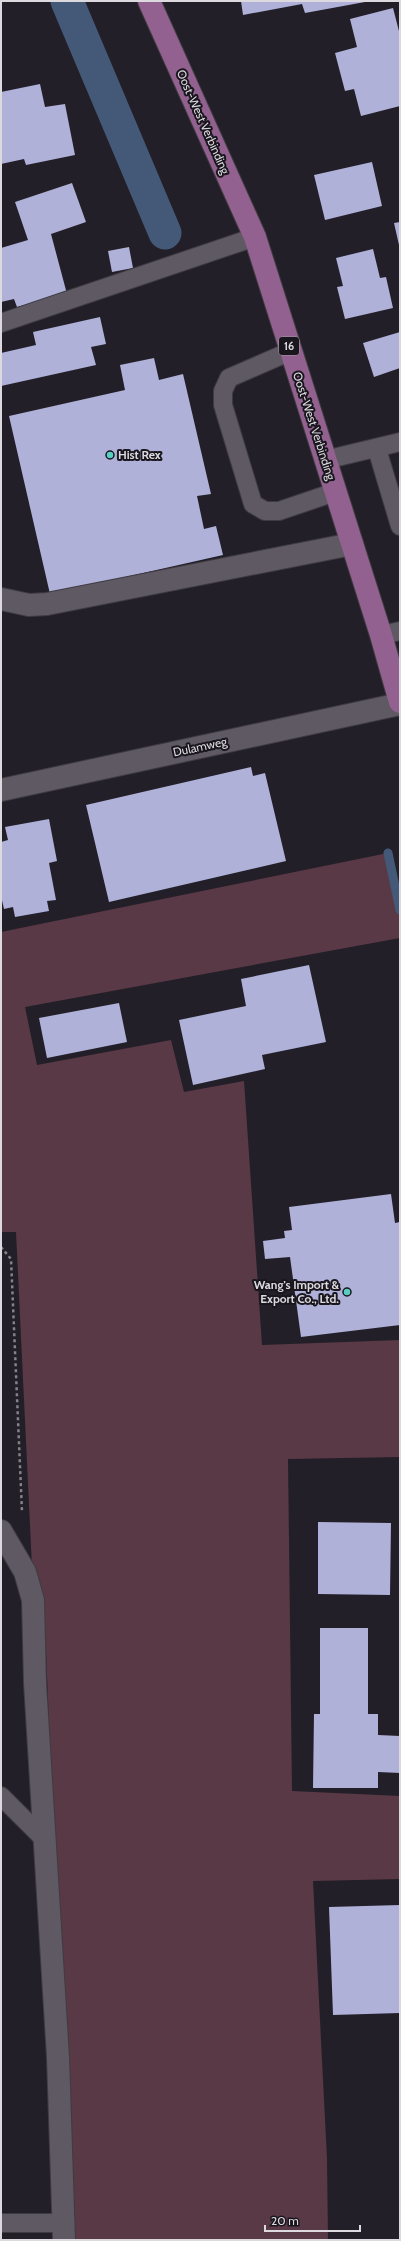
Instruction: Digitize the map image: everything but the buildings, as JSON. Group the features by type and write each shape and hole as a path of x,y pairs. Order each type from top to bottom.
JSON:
{"main road":[{"name":"Oost-West Verbinding","path":"149,1 254,237 352,544 391,633 399,693"}],"street":[{"path":"1,599 29,605 47,604 352,544"},
{"name":"Dulamweg","path":"1,790 399,693"},
{"path":"1,1531 25,1572 33,1600 58,2057 64,2231"}],"lane":[{"path":"1,323 254,237"},
{"path":"291,351 229,378 223,392 223,405 253,504 266,511 279,510 335,492"},
{"path":"325,460 377,449 400,442"},
{"path":"377,449 400,526"},
{"path":"1,1796 45,1840"},
{"path":"1,2224 64,2231"}],"path":[{"path":"1,1247 11,1259 22,1517"}],"shaded area":[{"path":"388,853 400,910 400,938 25,1007 37,1065 171,1040 184,1092 244,1081 262,1345 400,1340 400,1457 288,1459 292,1791 400,1796 400,1879 313,1881 327,2159 328,2240 70,2240 44,1602 32,1567 16,1232 1,1232 1,932"}],"waterway":[{"path":"67,1 165,233"},
{"path":"388,853 400,910"}],"place":[{"name":"Hist Rex","path":"110,455"},
{"name":"Wang's Import & Export Co., Ltd.","path":"347,1292"}]}
